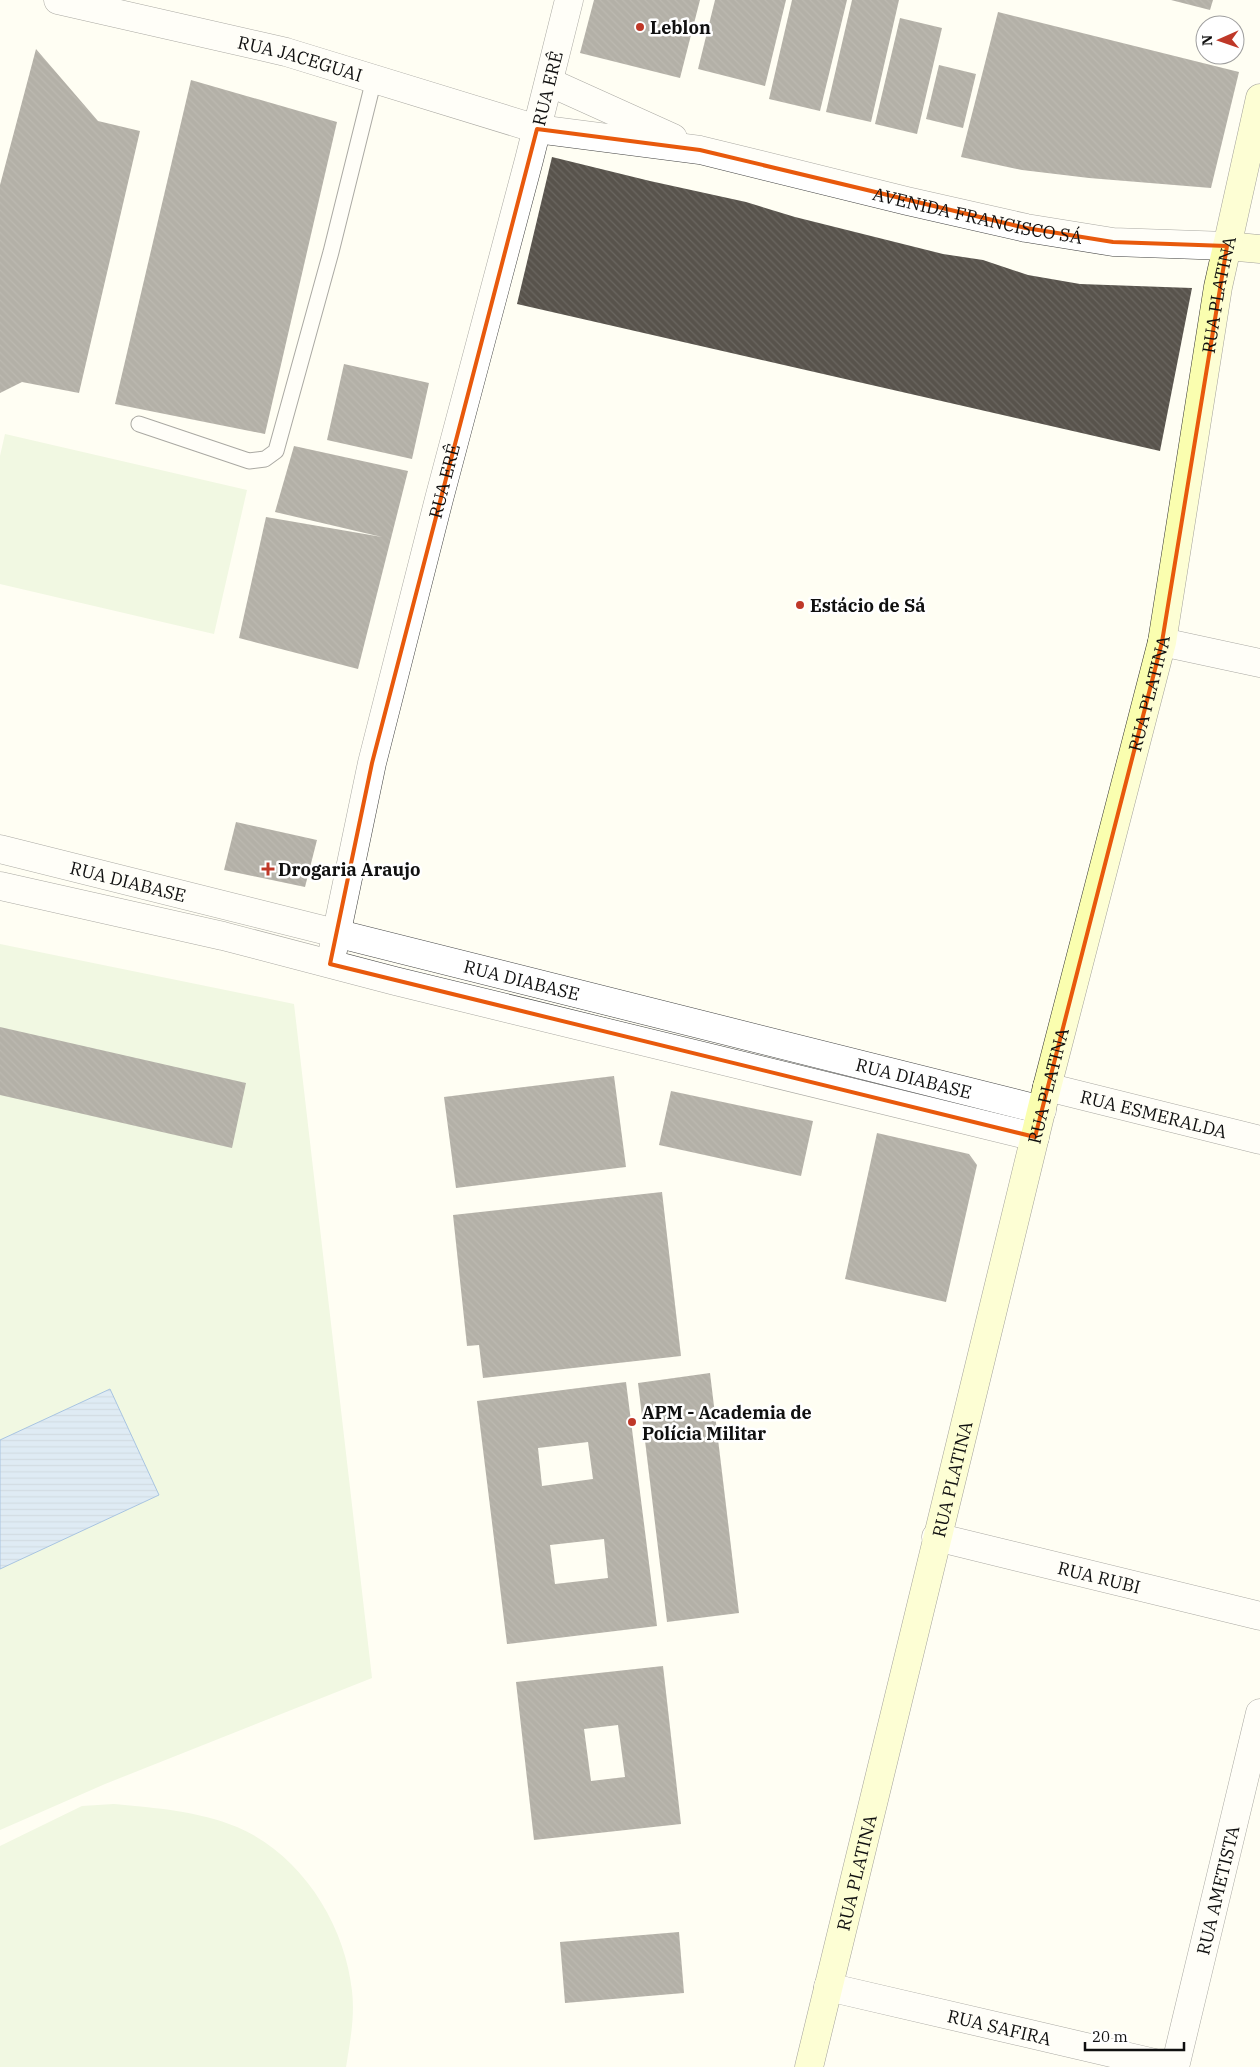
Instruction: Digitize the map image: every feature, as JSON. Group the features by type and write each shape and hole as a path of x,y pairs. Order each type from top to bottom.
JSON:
{"street":[{"name":"RUA JACEGUAI","path":"58,0 286,52 537,130"},
{"name":"RUA ERÊ","path":"330,964 372,763 537,130 549,82 562,4"},
{"name":"AVENIDA FRANCISCO SÁ","path":"549,82 700,150"},
{"name":"RUA PLATINA","path":"809,2067 936,1537 1035,1137 1162,642 1218,287 1260,98"},
{"name":"AVENIDA FRANCISCO SÁ","path":"537,130 700,150 1026,228 1113,242 1260,249"},
{"path":"1162,642 1260,663"},
{"name":"RUA DIABASE","path":"0,849 337,932 1045,1098"},
{"name":"RUA DIABASE","path":"0,886 223,936 1035,1137"},
{"name":"RUA ESMERALDA","path":"1045,1098 1260,1140"},
{"name":"RUA RUBI","path":"936,1537 1260,1616"},
{"name":"RUA AMETISTA","path":"1174,2067 1260,1713"},
{"name":"RUA SAFIRA","path":"828,1987 1174,2067"}],"lane":[{"path":"139,424 249,462 265,459 276,451 331,252 374,79"}],"highlighted area":[{"path":"537,129 700,150 1026,228 1113,242 1227,246 1162,642 1035,1137 330,964 372,763"}],"green space":[{"path":"5,434 247,490 214,634 0,584 0,456"},
{"path":"0,944 294,1004 372,1678 105,1784 0,1830"},
{"path":"114,1804 192,1814 237,1827 260,1839 300,1873 316,1894 329,1917 340,1941 348,1966 353,2010 346,2067 0,2067 0,1846 82,1806"}],"water":[{"path":"110,1389 159,1495 0,1569 0,1440"}],"building":[{"name":"Leblon","path":"594,0 700,0 680,78 580,53"},
{"path":"715,0 786,0 765,86 698,69"},
{"path":"792,0 847,0 820,111 769,99"},
{"path":"852,0 899,0 871,122 826,112"},
{"path":"1171,0 1213,0 1210,10"},
{"path":"998,12 1195,61 1195,65 1211,65 1239,72 1211,188 1089,178 1022,170 961,157"},
{"path":"900,18 942,28 917,134 875,124"},
{"path":"36,49 98,121 140,131 79,393 22,382 0,393 0,185"},
{"path":"939,65 976,74 963,128 926,119"},
{"path":"191,80 337,122 265,434 115,404"},
{"path":"552,157 746,202 795,217 943,254 983,260 1028,275 1080,284 1192,288 1160,451 517,304"},
{"path":"344,364 429,383 412,459 327,440"},
{"path":"294,446 408,471 358,669 239,638 266,517 382,537 275,512"},
{"path":"236,822 317,840 305,887 224,870"},
{"path":"0,1027 246,1083 232,1148 0,1095"},
{"path":"614,1076 626,1167 456,1188 444,1097"},
{"path":"671,1091 813,1121 801,1176 659,1145"},
{"path":"877,1133 969,1154 977,1165 946,1302 845,1279"},
{"path":"662,1192 681,1356 483,1378 479,1345 467,1346 453,1215"},
{"path":"710,1373 739,1613 667,1622 638,1383"},
{"path":"626,1382 657,1626 507,1644 477,1401","holes":["588,1442 593,1479 542,1486 538,1448","604,1539 608,1578 555,1584 550,1545"]},
{"path":"663,1666 681,1824 534,1840 516,1682","holes":["618,1725 625,1777 591,1781 584,1729"]},
{"path":"679,1932 684,1993 565,2003 560,1942"}],"place":[{"name":"Leblon","path":"640,27"},
{"name":"Estácio de Sá","path":"800,605"},
{"name":"Drogaria Araujo","path":"268,869"},
{"name":"APM - Academia de Polícia Militar","path":"632,1422"}]}
